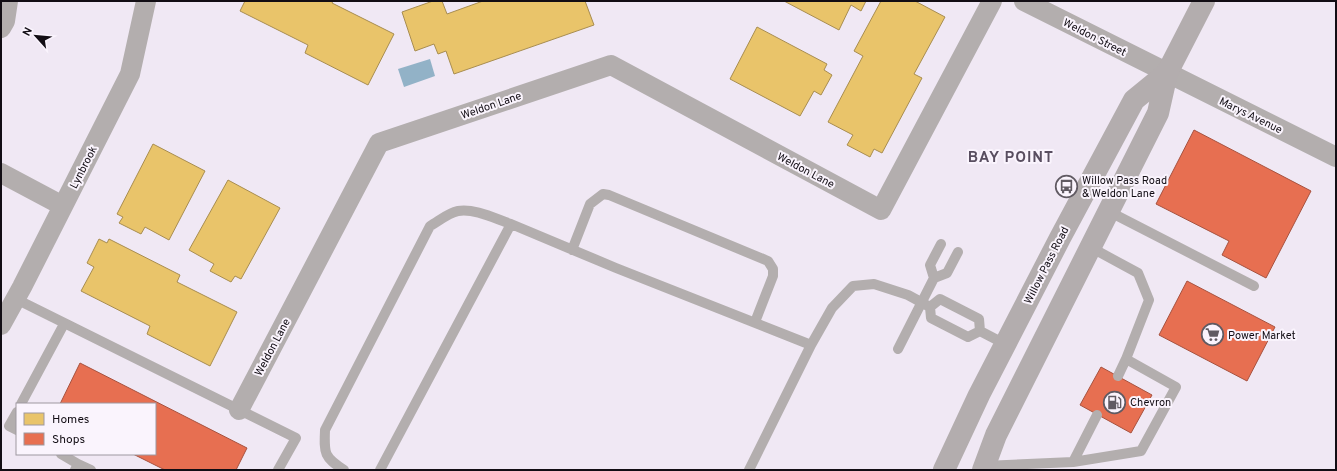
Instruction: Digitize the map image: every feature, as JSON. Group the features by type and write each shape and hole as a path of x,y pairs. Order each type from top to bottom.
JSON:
{"main road":[{"name":"Willow Pass Road","path":"983,468 996,434 1158,113 1167,73 1204,1"},
{"name":"Willow Pass Road","path":"944,470 1005,344 1134,100 1167,73"}],"street":[{"path":"1,28 5,21 8,1"},
{"name":"Lynbrook","path":"1,325 16,299 130,74 146,1"},
{"name":"Weldon Lane","path":"239,410 379,143 611,65 881,210 992,1"},
{"name":"Weldon Street","path":"1024,1 1167,73"},
{"name":"Marys Avenue","path":"1167,73 1336,157"},
{"path":"1,173 63,206"}],"lane":[{"path":"572,250 590,204 603,194 610,195 768,261 773,269 773,276 755,322"},
{"path":"344,470 331,461 324,448 325,430 430,226 445,216 458,211 471,211 511,224 572,250 811,345"},
{"path":"1108,212 1254,286"},
{"path":"380,470 511,224"},
{"path":"898,349 926,304 934,278 930,265 941,244"},
{"path":"1090,247 1138,273 1149,300 1118,376"},
{"path":"934,278 947,273 958,252"},
{"path":"749,470 811,345 832,308 853,286 874,284 908,294 926,304 931,318 968,337 980,331"},
{"path":"16,299 296,438 278,470"},
{"path":"926,304 940,299 979,319 980,331"},
{"path":"22,403 64,324"},
{"path":"980,331 1005,344"},
{"path":"983,468 1073,462 1141,451 1176,387 1126,359"},
{"path":"16,414 9,426 16,430"},
{"path":"1073,462 1097,415"},
{"path":"62,455 77,467 91,470"}],"water":[{"path":"430,59 435,76 404,87 398,69"}],"building: Homes":[{"path":"245,1 333,1 332,3 394,34 368,85 305,53 308,45 240,11"},
{"path":"433,1 442,1 447,14 483,1 585,1 594,25 454,74 446,51 438,54 434,44 415,51 402,12"},
{"path":"784,1 866,1 861,11 851,5 839,30"},
{"path":"881,1 915,1 945,17 914,74 922,78 882,153 874,149 870,157 847,145 853,135 828,122 863,56 854,51"},
{"path":"757,27 827,64 824,70 832,75 821,95 814,91 800,116 730,79"},
{"path":"153,144 205,171 169,240 145,227 141,234 119,223 123,217 117,214"},
{"path":"228,180 280,208 241,279 235,276 231,282 210,271 214,264 189,250"},
{"path":"99,239 107,243 109,239 180,275 177,282 237,312 210,366 147,334 150,326 81,291 94,267 87,263"}],"building: Shops":[{"path":"1194,130 1311,191 1266,278 1222,255 1229,241 1156,204"},
{"path":"1187,281 1275,327 1247,381 1159,335"},
{"path":"80,363 247,448 236,470 165,470 135,455 156,455 156,403 60,403"},
{"path":"1101,367 1152,395 1131,433 1080,405"}],"place":[{"name":"Willow Pass Road & Weldon Lane","path":"1066,186"},
{"name":"Power Market","path":"1212,335"},
{"name":"Chevron","path":"1115,402"}],"district":[{"name":"BAY POINT","path":"1011,157"}]}
